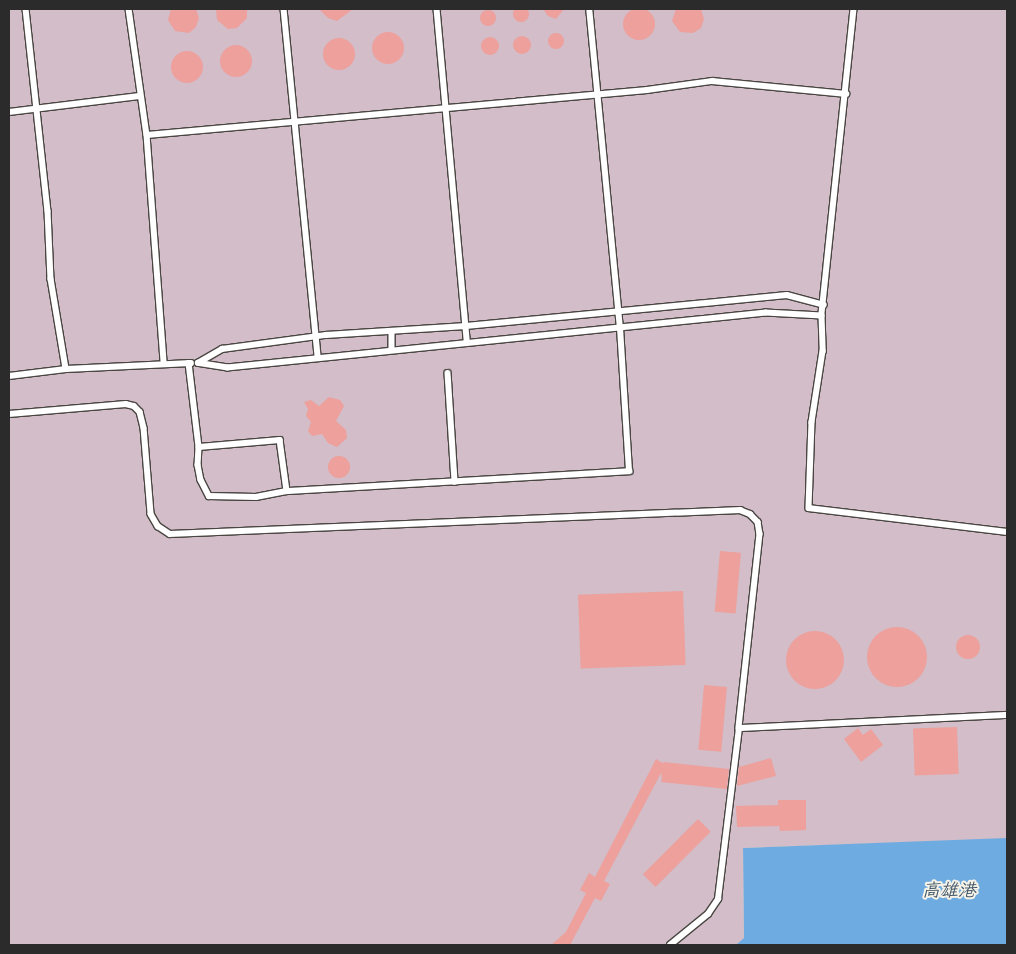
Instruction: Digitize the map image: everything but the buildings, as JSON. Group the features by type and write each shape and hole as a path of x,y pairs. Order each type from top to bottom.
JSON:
{"lane":[{"path":"26,9 35,110 48,211 51,279 66,369"},
{"path":"129,9 139,96 147,135 164,363"},
{"path":"284,9 318,357"},
{"path":"437,9 467,342"},
{"path":"189,363 199,447 200,480 208,496 256,497 287,491 629,471 619,310 589,9"},
{"path":"854,9 822,316 823,351 812,422 809,508 1007,532"},
{"path":"147,135 294,123 597,92 647,90 712,81 846,94"},
{"path":"9,112 139,96"},
{"path":"198,363 222,350 315,337 466,326 787,295 824,305"},
{"path":"9,376 66,369 164,363 198,363 228,368 318,357 620,329 766,313 822,316"},
{"path":"392,331 392,350"},
{"path":"448,373 455,482"},
{"path":"9,414 126,404 134,406 140,412 144,428 151,514 158,526 170,534 740,510 750,514 758,522 760,534 718,899 708,914 670,945"},
{"path":"199,447 280,440 287,491"},
{"path":"738,728 1007,716"}],"shaded area":[{"path":"9,9 1007,9 1007,839 743,848 744,939 736,945 9,945"}],"water":[{"name":"高雄港","path":"1007,838 1007,945 736,945 744,938 743,848"}]}
